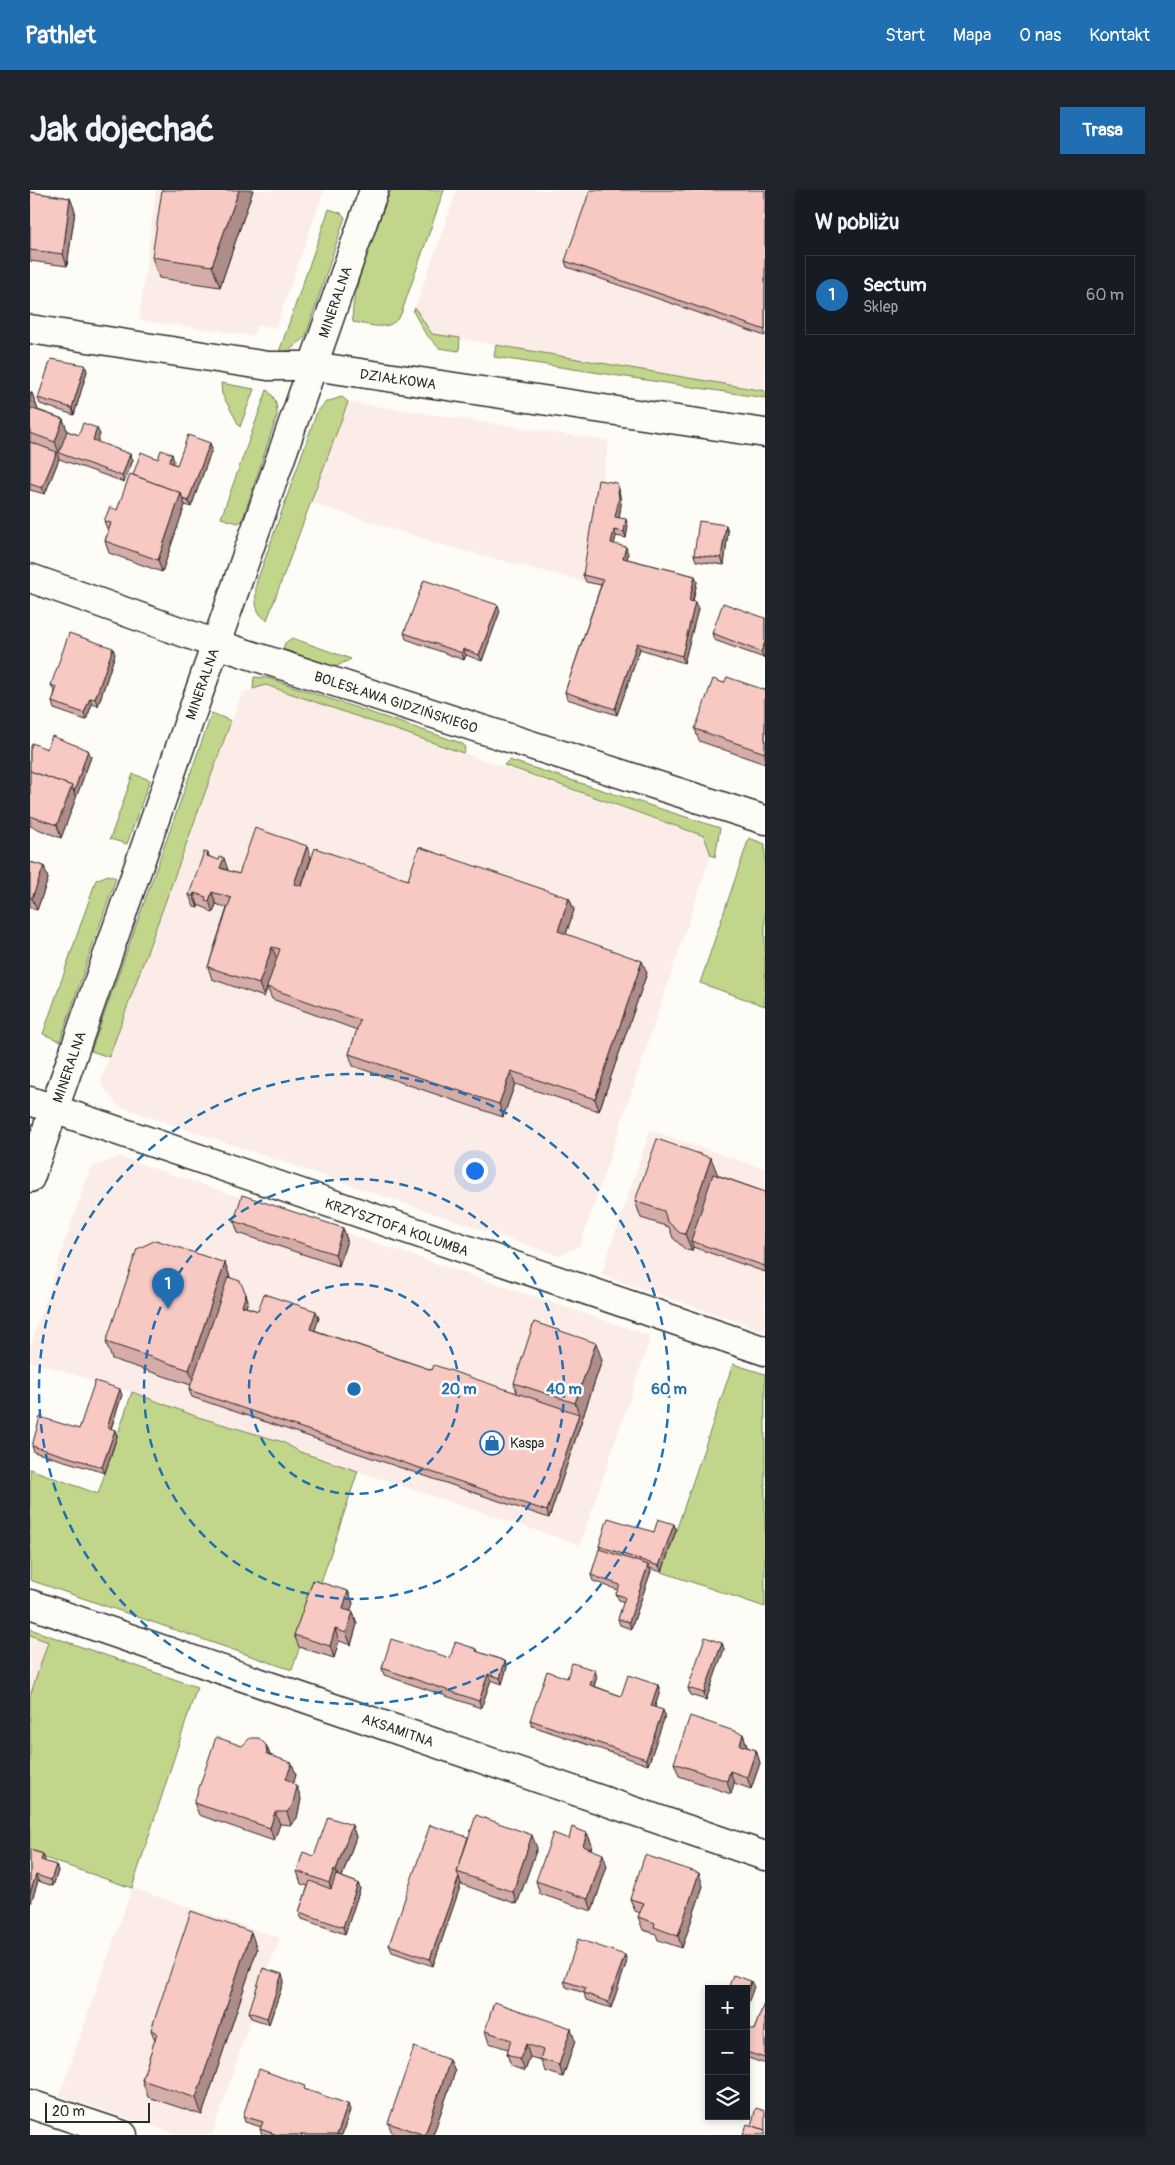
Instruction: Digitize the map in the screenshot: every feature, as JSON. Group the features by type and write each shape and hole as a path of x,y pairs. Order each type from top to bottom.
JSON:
{"street":[{"name":"MINERALNA","path":"30,1178 42,1106 216,644 374,190"},
{"name":"DZIAŁKOWA","path":"30,329 268,366 313,366 765,433"},
{"name":"BOLESŁAWA GIDZIŃSKIEGO","path":"30,578 216,644 765,820"},
{"name":"KRZYSZTOFA KOLUMBA","path":"42,1106 765,1351"},
{"name":"AKSAMITNA","path":"30,1604 765,1856"},
{"path":"30,2104 122,2135"}],"shaded area":[{"path":"156,190 324,190 276,327 256,326 253,336 139,320"},
{"path":"457,190 765,190 765,391 432,334 415,308"},
{"path":"348,402 609,441 586,582 449,547 311,503"},
{"path":"266,685 704,836 711,855 580,1246 559,1256 118,1106 100,1082 242,693"},
{"path":"650,1130 765,1169 765,1331 601,1275"},
{"path":"120,1157 651,1336 580,1545 300,1452 283,1442 198,1417 132,1393 30,1361 30,1347 90,1168"},
{"path":"30,1635 49,1642 30,1696"},
{"path":"132,1888 280,1938 212,2135 180,2135 59,2096"}],"green space":[{"path":"391,190 444,190 401,314 397,320 386,326 353,322 355,294 360,276"},
{"path":"329,209 341,213 345,217 305,338 288,351 279,352"},
{"path":"415,308 432,334 460,338 459,351 439,348 425,333 413,311"},
{"path":"496,345 765,391 765,398 494,357"},
{"path":"221,383 254,389 240,427 222,394"},
{"path":"267,390 275,402 277,416 242,521 238,523 221,518"},
{"path":"342,397 348,402 267,620 257,609 256,584 317,412 326,402"},
{"path":"292,638 351,659 335,667 283,649 285,643"},
{"path":"254,677 268,678 461,743 464,745 465,750 463,753 266,685 253,689"},
{"path":"212,713 231,721 109,1057 91,1051"},
{"path":"509,760 720,828 715,857 711,855 704,836 504,765"},
{"path":"133,774 150,780 127,844 110,839"},
{"path":"749,838 765,844 765,1006 700,983"},
{"path":"108,875 116,878 60,1041 43,1034 96,880"},
{"path":"733,1364 765,1374 765,1607 662,1572"},
{"path":"132,1392 198,1417 283,1442 300,1452 358,1471 292,1670 30,1580 30,1469 98,1494"},
{"path":"30,1629 197,1687 132,1888 30,1853 30,1696 48,1642 30,1635"}],"building":[{"path":"162,190 239,190 212,266 152,257"},
{"path":"590,190 765,190 765,330 565,261"},
{"path":"30,192 70,198 63,254 30,250"},
{"path":"51,359 85,365 72,408 38,398"},
{"path":"30,408 63,419 55,442 30,433"},
{"path":"83,423 97,428 93,440 130,454 122,476 59,453 67,431 79,435"},
{"path":"188,435 210,443 188,501 183,499 181,493 133,475 141,452 158,459 161,450 170,453 172,454 169,462 177,465"},
{"path":"30,442 57,452 42,488 30,484"},
{"path":"130,474 181,493 158,560 105,541 111,523 104,521 110,507 117,510"},
{"path":"598,480 617,483 619,499 615,517 626,519 624,532 614,530 611,543 626,547 623,558 695,576 689,601 695,602 682,656 637,643 615,709 565,692 603,580 583,575"},
{"path":"699,521 726,525 721,558 694,555"},
{"path":"424,580 498,605 479,655 463,649 462,653 404,633"},
{"path":"723,603 765,618 765,642 761,652 712,633"},
{"path":"69,633 113,648 95,699 90,698 84,713 52,702 57,687 51,685"},
{"path":"727,677 765,690 765,753 695,729 713,679 724,683"},
{"path":"52,736 88,750 74,792 72,786 30,771 32,743 47,749"},
{"path":"30,771 72,786 57,825 30,816"},
{"path":"255,828 307,846 294,884 302,886 315,848 408,880 419,847 569,898 558,931 642,961 595,1099 511,1071 499,1104 349,1054 360,1020 267,987 280,949 272,947 259,984 208,967 231,898 212,892 209,901 205,900 206,897 194,893 193,896 189,895 204,852 208,853 207,856 219,860 220,857 224,858 220,868 239,874"},
{"path":"30,862 44,866 32,898 30,897"},
{"path":"657,1139 711,1158 685,1234 680,1233 667,1221 664,1211 635,1201"},
{"path":"713,1174 765,1192 765,1266 691,1241"},
{"path":"242,1195 343,1228 335,1254 234,1221"},
{"path":"156,1240 225,1263 189,1370 106,1342 137,1249"},
{"path":"228,1277 240,1281 246,1294 242,1306 258,1311 264,1294 316,1311 310,1329 432,1370 434,1365 579,1414 547,1511 189,1390"},
{"path":"534,1322 596,1343 575,1403 514,1383"},
{"path":"95,1381 120,1389 107,1427 115,1430 102,1467 32,1446 40,1417 79,1429"},
{"path":"608,1518 654,1532 658,1519 674,1524 659,1566 599,1546"},
{"path":"599,1549 648,1565 629,1622 618,1619 625,1597 616,1594 620,1585 591,1575"},
{"path":"313,1580 348,1591 343,1609 353,1612 346,1633 335,1629 330,1646 294,1635"},
{"path":"705,1637 722,1643 704,1693 688,1688"},
{"path":"391,1639 450,1658 455,1642 505,1661 500,1678 488,1674 479,1701 382,1668"},
{"path":"572,1663 595,1670 590,1685 621,1696 628,1675 658,1685 651,1706 663,1710 646,1759 530,1720 547,1671 567,1678"},
{"path":"690,1716 743,1734 740,1745 756,1750 747,1777 730,1771 727,1781 674,1763"},
{"path":"216,1737 242,1746 250,1738 259,1738 266,1745 267,1754 292,1763 286,1779 297,1787 292,1806 287,1812 275,1812 270,1828 194,1803"},
{"path":"476,1815 532,1835 513,1892 457,1872"},
{"path":"328,1817 352,1825 336,1870 334,1869 329,1883 297,1871 303,1852 314,1856"},
{"path":"430,1825 468,1837 457,1872 459,1877 430,1959 389,1945"},
{"path":"572,1827 587,1833 583,1846 603,1854 588,1899 536,1881 553,1833 569,1839"},
{"path":"30,1850 43,1854 41,1860 56,1865 51,1880 36,1875 30,1893"},
{"path":"645,1855 699,1873 678,1936 654,1927 655,1923 638,1917 644,1903 630,1899"},
{"path":"336,1875 358,1883 343,1927 299,1912 310,1881 331,1889"},
{"path":"191,1911 251,1932 196,2098 142,2080 157,2033 151,2030"},
{"path":"578,1939 625,1955 608,2002 584,1993 586,1988 564,1981"},
{"path":"263,1968 282,1974 267,2018 249,2012"},
{"path":"733,1975 751,1981 750,1985 729,1985"},
{"path":"765,2001 765,2058 750,2053 750,2028 754,2030"},
{"path":"494,2002 571,2028 559,2065 540,2059 543,2050 526,2044 520,2059 507,2054 511,2040 485,2031"},
{"path":"414,2047 450,2060 425,2135 388,2123"},
{"path":"259,2069 305,2086 304,2089 348,2104 337,2135 278,2135 260,2129 263,2122 243,2116"},
{"path":"756,2108 765,2111 765,2130 751,2125"},
{"path":"747,2124 765,2130 765,2135 743,2135"}],"place":[{"name":"Sectum","path":"168,1309"},
{"name":"Kaspa","path":"492,1443"}]}
